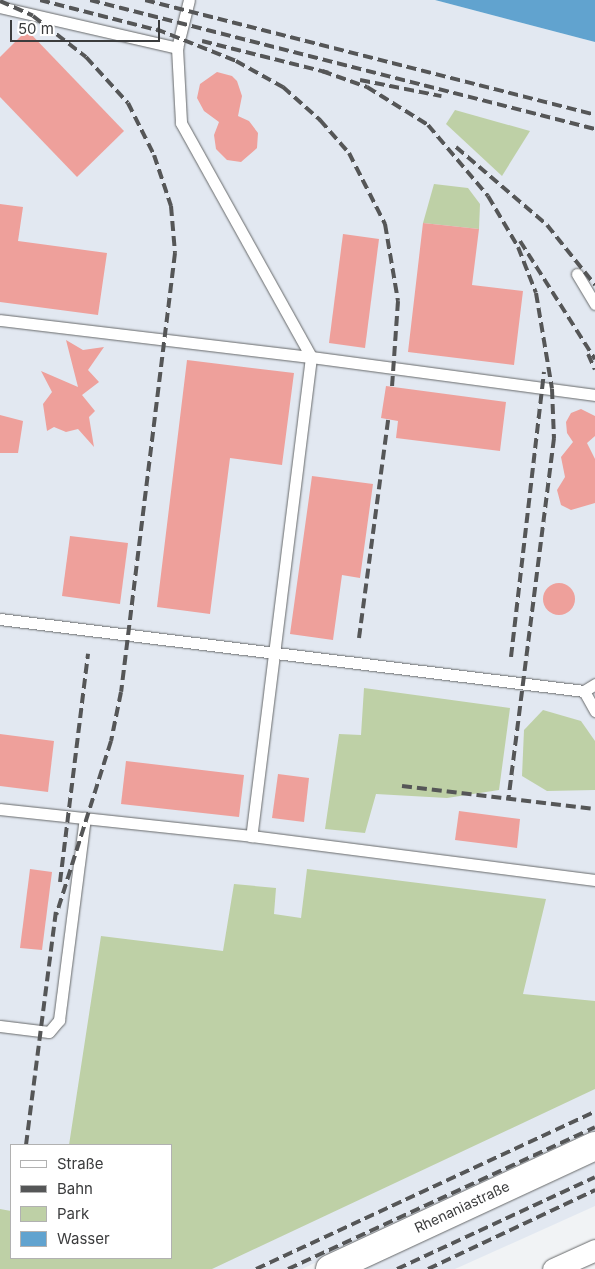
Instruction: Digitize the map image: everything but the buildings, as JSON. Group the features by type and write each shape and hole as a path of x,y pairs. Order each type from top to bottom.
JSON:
{"street":[{"name":"Rhenaniastraße","path":"330,1269 595,1146"},
{"path":"553,1269 595,1250"}],"lane":[{"path":"189,0 177,48 181,123 311,357 251,836"},
{"path":"0,8 177,48"},
{"path":"577,274 595,304"},
{"path":"0,320 311,357 595,395"},
{"path":"0,619 584,691 595,684"},
{"path":"584,691 595,711"},
{"path":"0,809 251,836 595,880"},
{"path":"0,1026 49,1032 59,1020 85,818"}],"shaded area":[{"path":"0,0 435,0 595,42 595,1132 302,1269 0,1269"},
{"path":"595,1162 595,1206 455,1269 363,1269"}],"green space":[{"path":"455,110 530,131 502,176 446,124"},
{"path":"434,184 468,188 480,204 479,229 423,223"},
{"path":"364,688 510,708 499,790 447,798 376,794 365,833 325,829 339,734 361,735"},
{"path":"543,710 581,721 595,741 595,790 547,791 522,776 524,730"},
{"path":"307,869 546,899 523,994 595,1001 595,1089 212,1269 0,1269 0,1209 10,1211 10,1259 172,1259 172,1144 69,1144 101,936 223,951 234,884 276,888 274,914 301,918"}],"water":[{"path":"435,0 595,0 595,42"}],"railway":[{"path":"40,0 161,31"},
{"path":"90,0 595,129"},
{"path":"145,0 595,115"},
{"path":"0,1 33,16 86,57 128,103 154,155 171,206 175,253 121,692 111,741 56,915"},
{"path":"156,29 236,61 283,87 320,120 349,153 385,224 398,301 392,387"},
{"path":"202,41 329,73"},
{"path":"322,71 367,87 428,125 488,196 518,247 536,293 552,389 554,438 508,800"},
{"path":"360,80 441,96"},
{"path":"456,147 547,225 595,285"},
{"path":"520,241 595,359"},
{"path":"588,354 595,370"},
{"path":"511,657 544,372"},
{"path":"359,638 388,420"},
{"path":"60,882 88,654"},
{"path":"402,786 595,809"},
{"path":"26,1144 56,910"},
{"path":"256,1269 595,1112"},
{"path":"288,1269 595,1127"},
{"path":"397,1269 595,1177"},
{"path":"428,1269 595,1190"}]}
